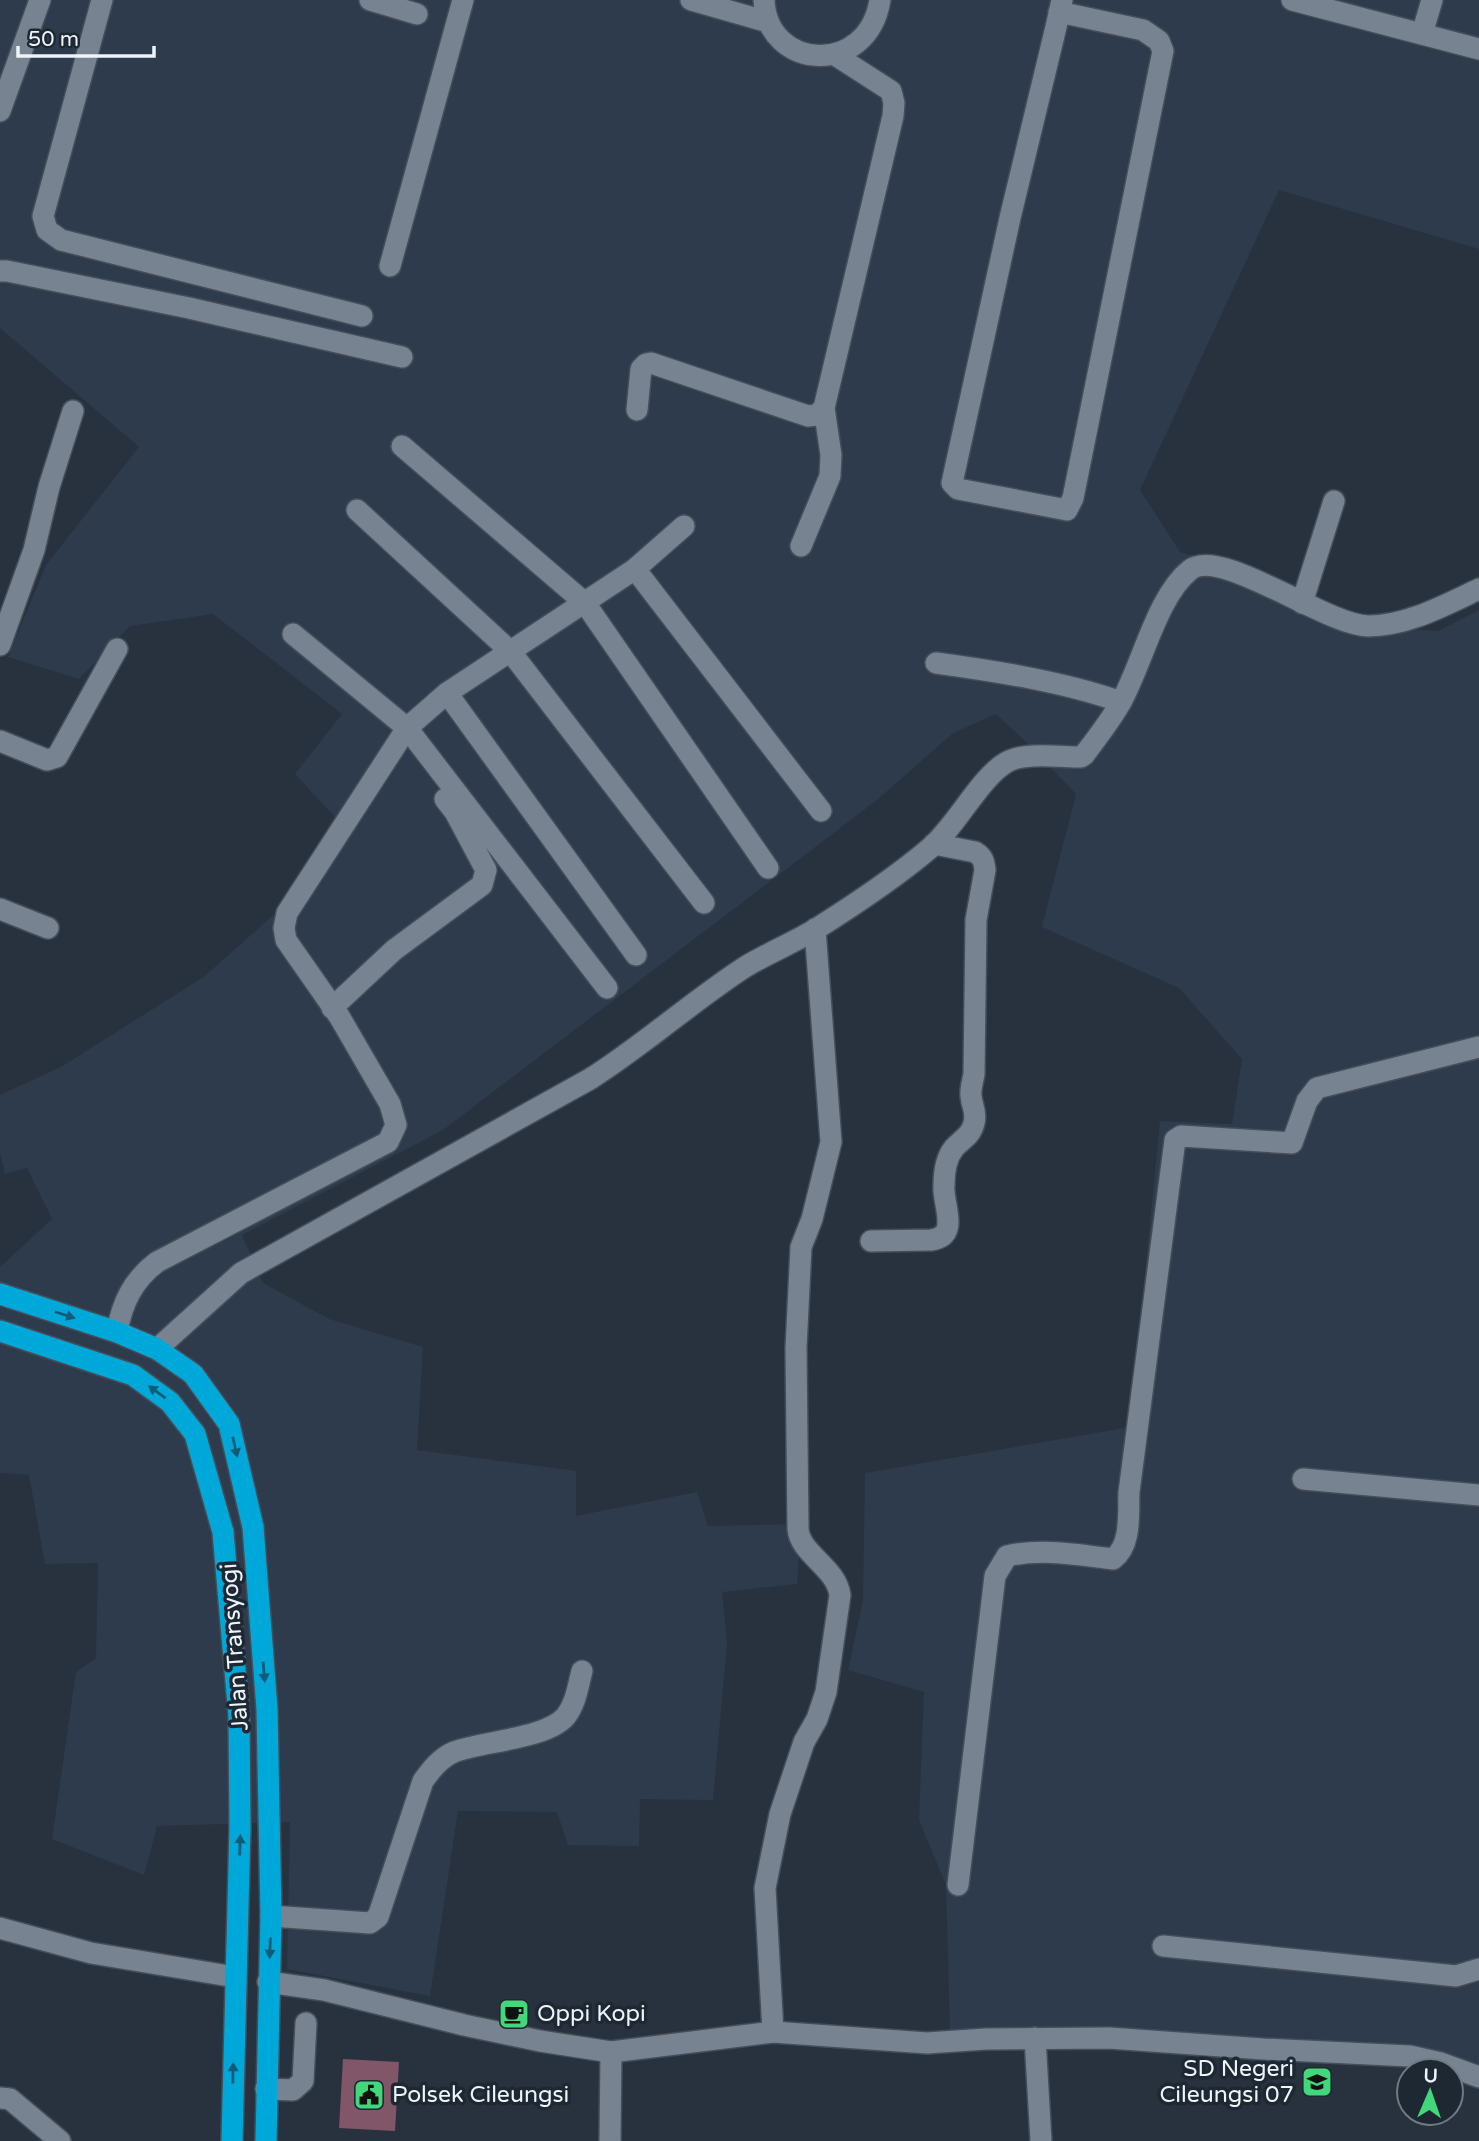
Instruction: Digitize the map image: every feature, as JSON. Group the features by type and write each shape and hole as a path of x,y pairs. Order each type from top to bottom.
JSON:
{"highway":[{"name":"Jalan Transyogi","path":"0,1294 117,1332 157,1349 193,1374 229,1424 253,1527 267,1709 271,1916 265,2141"},
{"name":"Jalan Transyogi","path":"0,1331 133,1375 170,1402 195,1434 222,1532 239,1716 240,1827 232,2141"}],"street":[{"path":"0,111 40,0"},
{"path":"102,0 43,216 47,230 61,240 362,316"},
{"path":"370,0 417,14"},
{"path":"390,266 463,0"},
{"path":"691,0 768,22"},
{"path":"764,0 768,22 779,38 795,51 815,56 835,55 853,47 868,34 877,16 880,0"},
{"path":"1292,0 1479,49"},
{"path":"1422,34 1432,0"},
{"path":"1060,6 1143,30 1159,41 1163,51 1073,498 1067,510 958,489 952,483 1060,6"},
{"path":"801,546 830,476 831,455 824,408 894,103 891,91 835,55"},
{"path":"0,271 189,308 402,358"},
{"path":"637,410 641,369 650,363 808,416 817,415 824,408"},
{"path":"0,645 34,550 49,487 73,411"},
{"path":"402,446 585,603 768,867"},
{"path":"1302,603 1334,501"},
{"path":"357,510 510,651 704,903"},
{"path":"117,1332 129,1294 141,1275 157,1262 387,1142 396,1125 390,1104 339,1016 286,940 284,934 287,913 403,733 447,693 635,569 684,526"},
{"path":"157,1349 241,1273 590,1079 623,1058 739,971 815,929 934,844 995,770 1016,757 1084,755 1121,702 1171,591 1196,566 1212,565 1233,569 1302,603 1350,623 1368,626 1392,624 1437,609 1479,589"},
{"path":"635,569 821,811"},
{"path":"293,634 403,733 607,988"},
{"path":"0,741 47,760 57,757 117,649"},
{"path":"936,663 981,669 1101,695 1121,702"},
{"path":"447,693 636,955"},
{"path":"331,1008 394,950 482,886 484,880 486,870 455,813 403,733"},
{"path":"871,1241 932,1240 940,1239 947,1233 949,1212 944,1186 946,1168 955,1147 972,1131 976,1114 971,1096 974,1074 976,920 984,862 981,855 975,852 934,844"},
{"path":"0,909 48,928"},
{"path":"773,2032 765,1888 780,1814 804,1742 817,1719 826,1692 840,1595 836,1579 800,1539 798,1529 796,1348 801,1247 812,1219 831,1142 815,929"},
{"path":"958,1885 995,1576 1007,1556 1019,1553 1113,1559 1125,1545 1129,1492 1175,1140 1181,1136 1292,1143 1307,1101 1317,1088 1479,1047"},
{"path":"1303,1479 1479,1495"},
{"path":"271,1916 370,1923 378,1917 423,1781 437,1762 453,1752 554,1725 565,1717 574,1701 582,1671"},
{"path":"0,1928 91,1953 236,1977"},
{"path":"1163,1947 1456,1976 1479,1969"},
{"path":"268,1982 324,1990 540,2041 611,2052 773,2032 928,2043 1109,2038 1400,2055 1441,2063 1479,2077"},
{"path":"265,2089 293,2090 303,2081 306,2023"},
{"path":"1035,2038 1041,2141"},
{"path":"610,2141 611,2052"},
{"path":"0,2098 10,2099 61,2141"}],"shaded area":[{"path":"0,0 1479,0 1479,249 1279,190 1140,490 1180,552 1283,580 1361,626 1438,631 1479,610 1479,2064 1465,2060 1465,2057 1430,2050 950,2033 946,1885 919,1820 924,1692 848,1670 863,1601 865,1473 1130,1427 1160,1121 1232,1124 1242,1059 1179,988 1042,927 1076,794 996,714 953,733 877,800 443,1130 242,1235 263,1283 329,1319 423,1347 417,1450 576,1471 576,1516 697,1492 708,1526 801,1524 797,1584 722,1592 727,1643 713,1800 640,1799 639,1846 568,1845 557,1812 458,1811 430,1996 287,1969 290,1822 157,1826 144,1875 52,1839 76,1672 96,1658 98,1563 45,1564 29,1475 0,1473 0,1267 52,1219 27,1168 5,1174 0,1153 0,1095 61,1067 205,976 299,892 346,829 295,774 342,714 213,614 130,626 79,679 8,657 46,565 139,447 0,328"}],"building":[{"name":"Polsek Cileungsi","path":"343,2059 399,2062 395,2131 339,2128"}],"place":[{"name":"Oppi Kopi","path":"514,2014"},
{"name":"SD Negeri Cileungsi 07","path":"1317,2082"},
{"name":"Polsek Cileungsi","path":"369,2095"}]}
